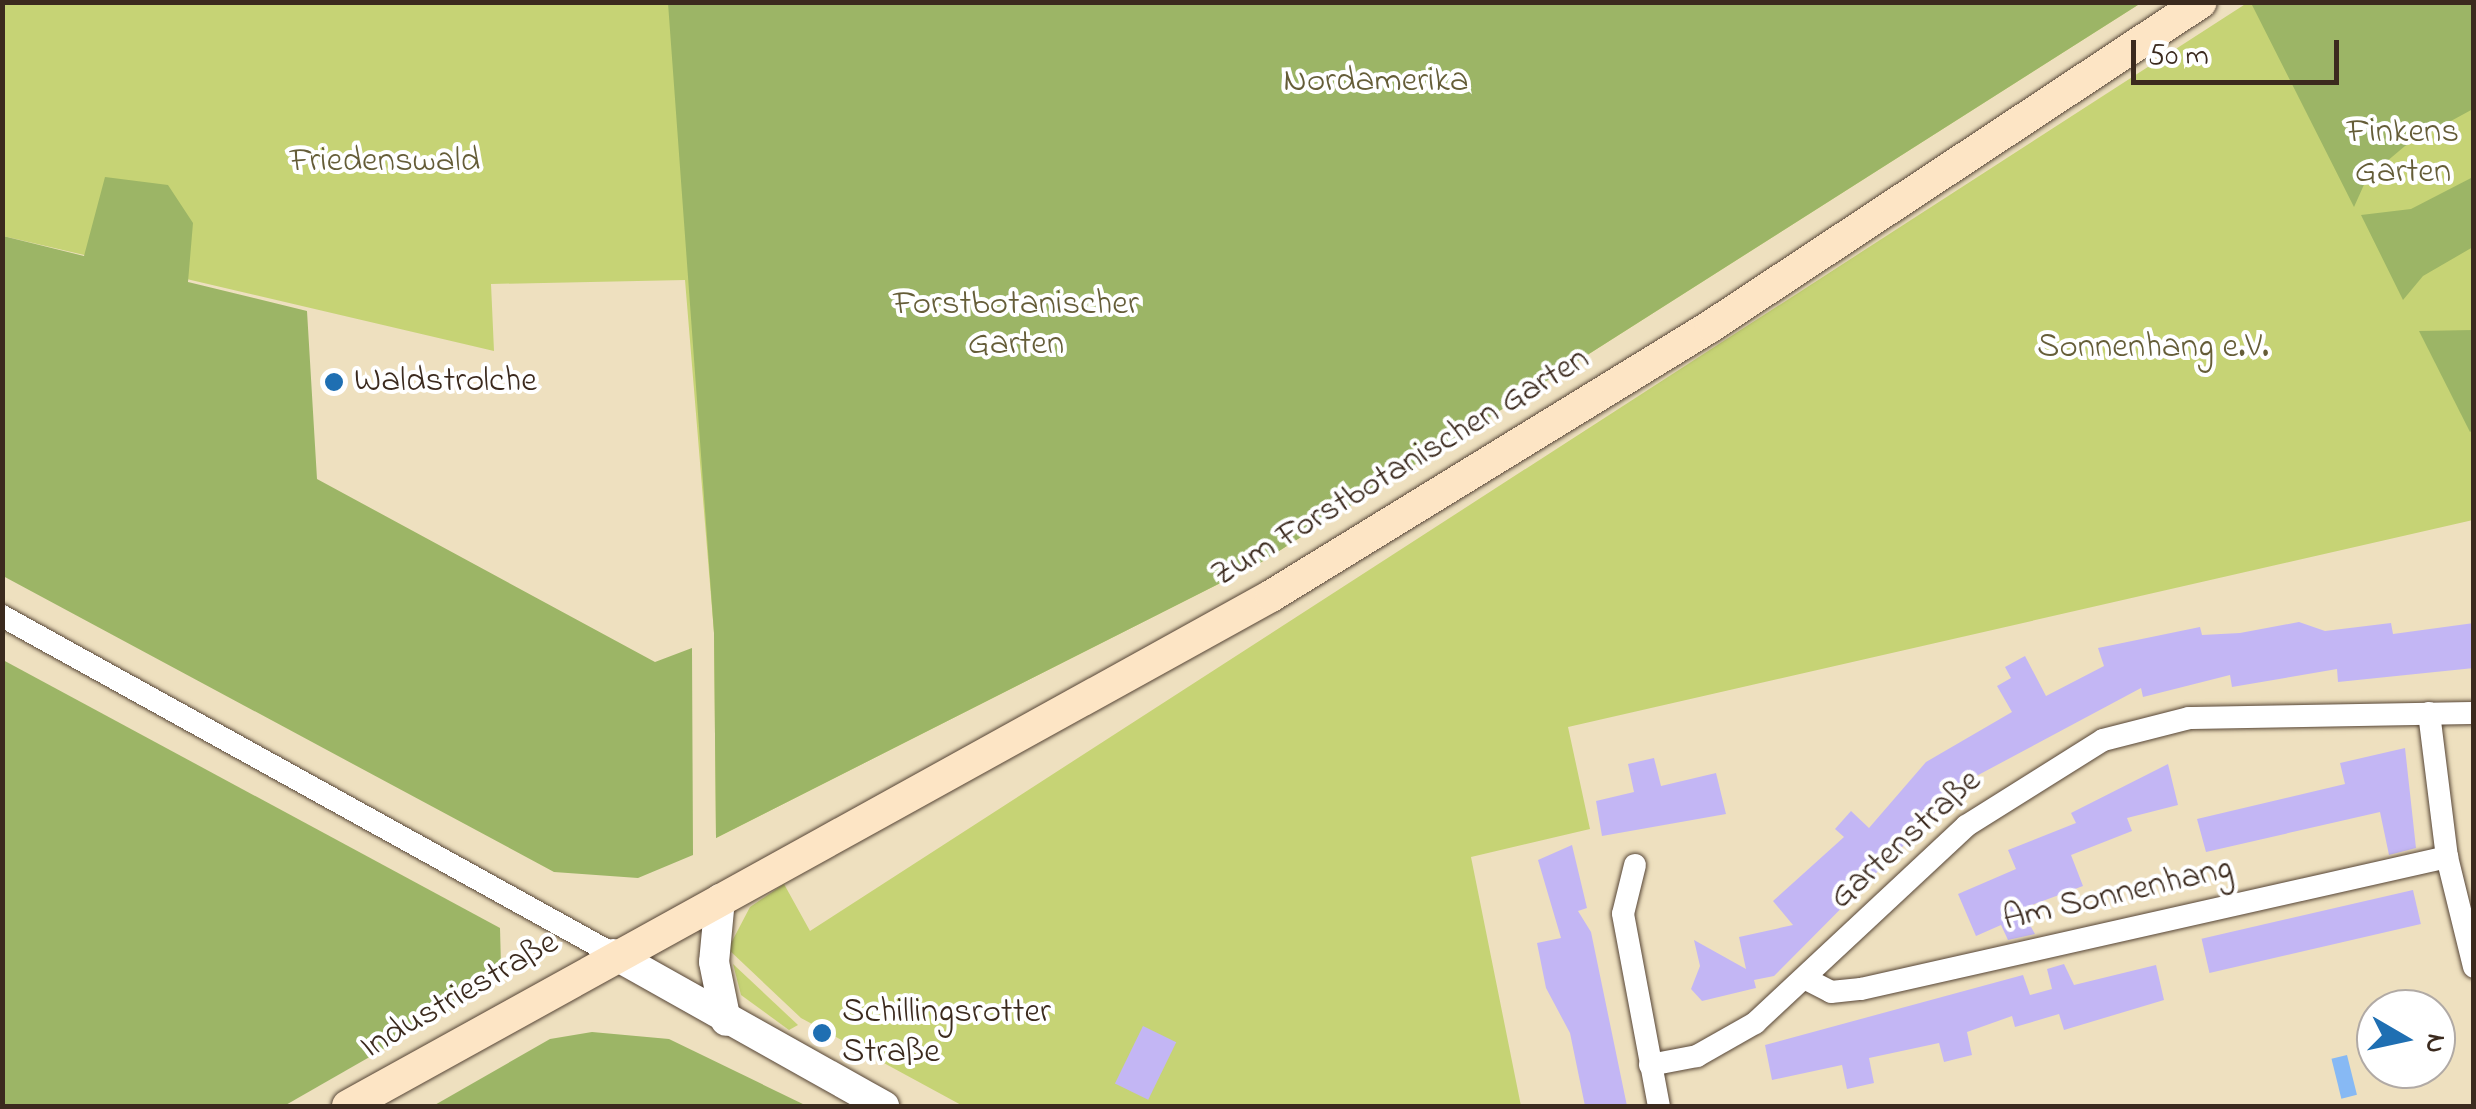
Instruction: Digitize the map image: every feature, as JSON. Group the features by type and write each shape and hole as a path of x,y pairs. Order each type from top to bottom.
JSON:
{"main road":[{"name":"Zum Forstbotanischen Garten","path":"613,954 1270,596 1711,326 2201,2"},
{"name":"Industriestraße","path":"348,1106 613,954"}],"street":[{"path":"2,616 884,1106"},
{"name":"Gartenstraße","path":"1650,1065 1732,1039 1806,979 1966,826 2104,740 2190,718 2474,712"},
{"path":"2429,713 2446,856 2474,967"},
{"name":"Am Sonnenhang","path":"1806,979 1831,992 1861,989 2446,856"},
{"path":"1635,865 1623,914 1659,1106"},
{"path":"720,899 714,962 726,1021"}],"green space":[{"name":"Forstbotanischer Garten","path":"668,2 2141,3 1260,563 716,838 714,633"},
{"name":"Forstbotanischer Garten","path":"3,3 2141,3 1260,563 716,838 714,633 685,280 491,284 494,351 3,236"},
{"name":"Sonnenhang e.V.","path":"2247,3 2473,3 2473,520 1568,727 1590,829 1471,857 1521,1106 963,1106 801,1018 728,949 750,907 784,884 810,931"},
{"path":"2251,3 2473,3 2473,109 2405,146 2367,178 2354,207"},
{"path":"105,177 168,185 193,223 188,282 307,311 317,479 655,662 692,648 693,855 638,878 554,872 3,576 3,236 84,256"},
{"path":"2473,177 2473,247 2423,276 2403,300 2361,215 2411,209"},
{"path":"2473,330 2474,429 2470,432 2419,331"},
{"path":"3,660 500,928 501,966 483,992 284,1106 3,1106"},
{"path":"733,964 798,1025 789,1030 741,995"},
{"path":"592,1032 669,1039 807,1106 433,1106 550,1039"}],"water":[{"path":"2347,1055 2357,1095 2341,1099 2331,1059"}],"building":[{"path":"2299,622 2325,631 2391,623 2393,634 2474,623 2474,668 2338,682 2337,669 2232,687 2230,675 2143,697 2141,688 1939,796 1945,802 1774,976 1754,980 1756,988 1702,1001 1691,989 1700,966 1694,940 1746,969 1739,937 1793,925 1773,901 1844,837 1835,829 1851,811 1869,828 1926,762 2012,712 1997,686 2011,678 2005,667 2025,656 2046,696 2104,666 2098,648 2200,627 2202,635 2240,633"},
{"path":"2405,748 2416,848 2389,855 2380,812 2206,852 2197,819 2345,784 2340,763"},
{"path":"1654,758 1661,786 1716,773 1726,814 1602,836 1596,801 1634,792 1628,764"},
{"path":"2168,764 2178,805 2127,818 2132,831 2071,855 2083,886 2021,909 2035,934 2008,940 2001,925 1976,936 1958,894 2016,869 2008,850 2076,823 2071,813"},
{"path":"1572,845 1587,908 1578,911 1591,932 1627,1106 1585,1106 1570,1033 1546,988 1537,943 1561,938 1538,860"},
{"path":"2413,890 2421,924 2209,973 2202,939"},
{"path":"2064,964 2074,985 2156,965 2164,1000 2064,1030 2059,1014 2015,1027 2012,1016 1967,1032 1972,1055 1944,1062 1939,1043 1869,1058 1874,1083 1847,1089 1842,1065 1772,1080 1765,1045 2023,975 2030,995 2052,989 2047,969"},
{"path":"1143,1026 1176,1042 1148,1100 1115,1084"}],"place":[{"name":"Waldstrolche","path":"334,382"},
{"name":"Schillingsrotter Straße","path":"822,1033"}],"park label":[{"name":"Nordamerika","path":"1376,82"},
{"name":"Finkens Garten","path":"2403,153"},
{"name":"Friedenswald","path":"385,162"}]}
